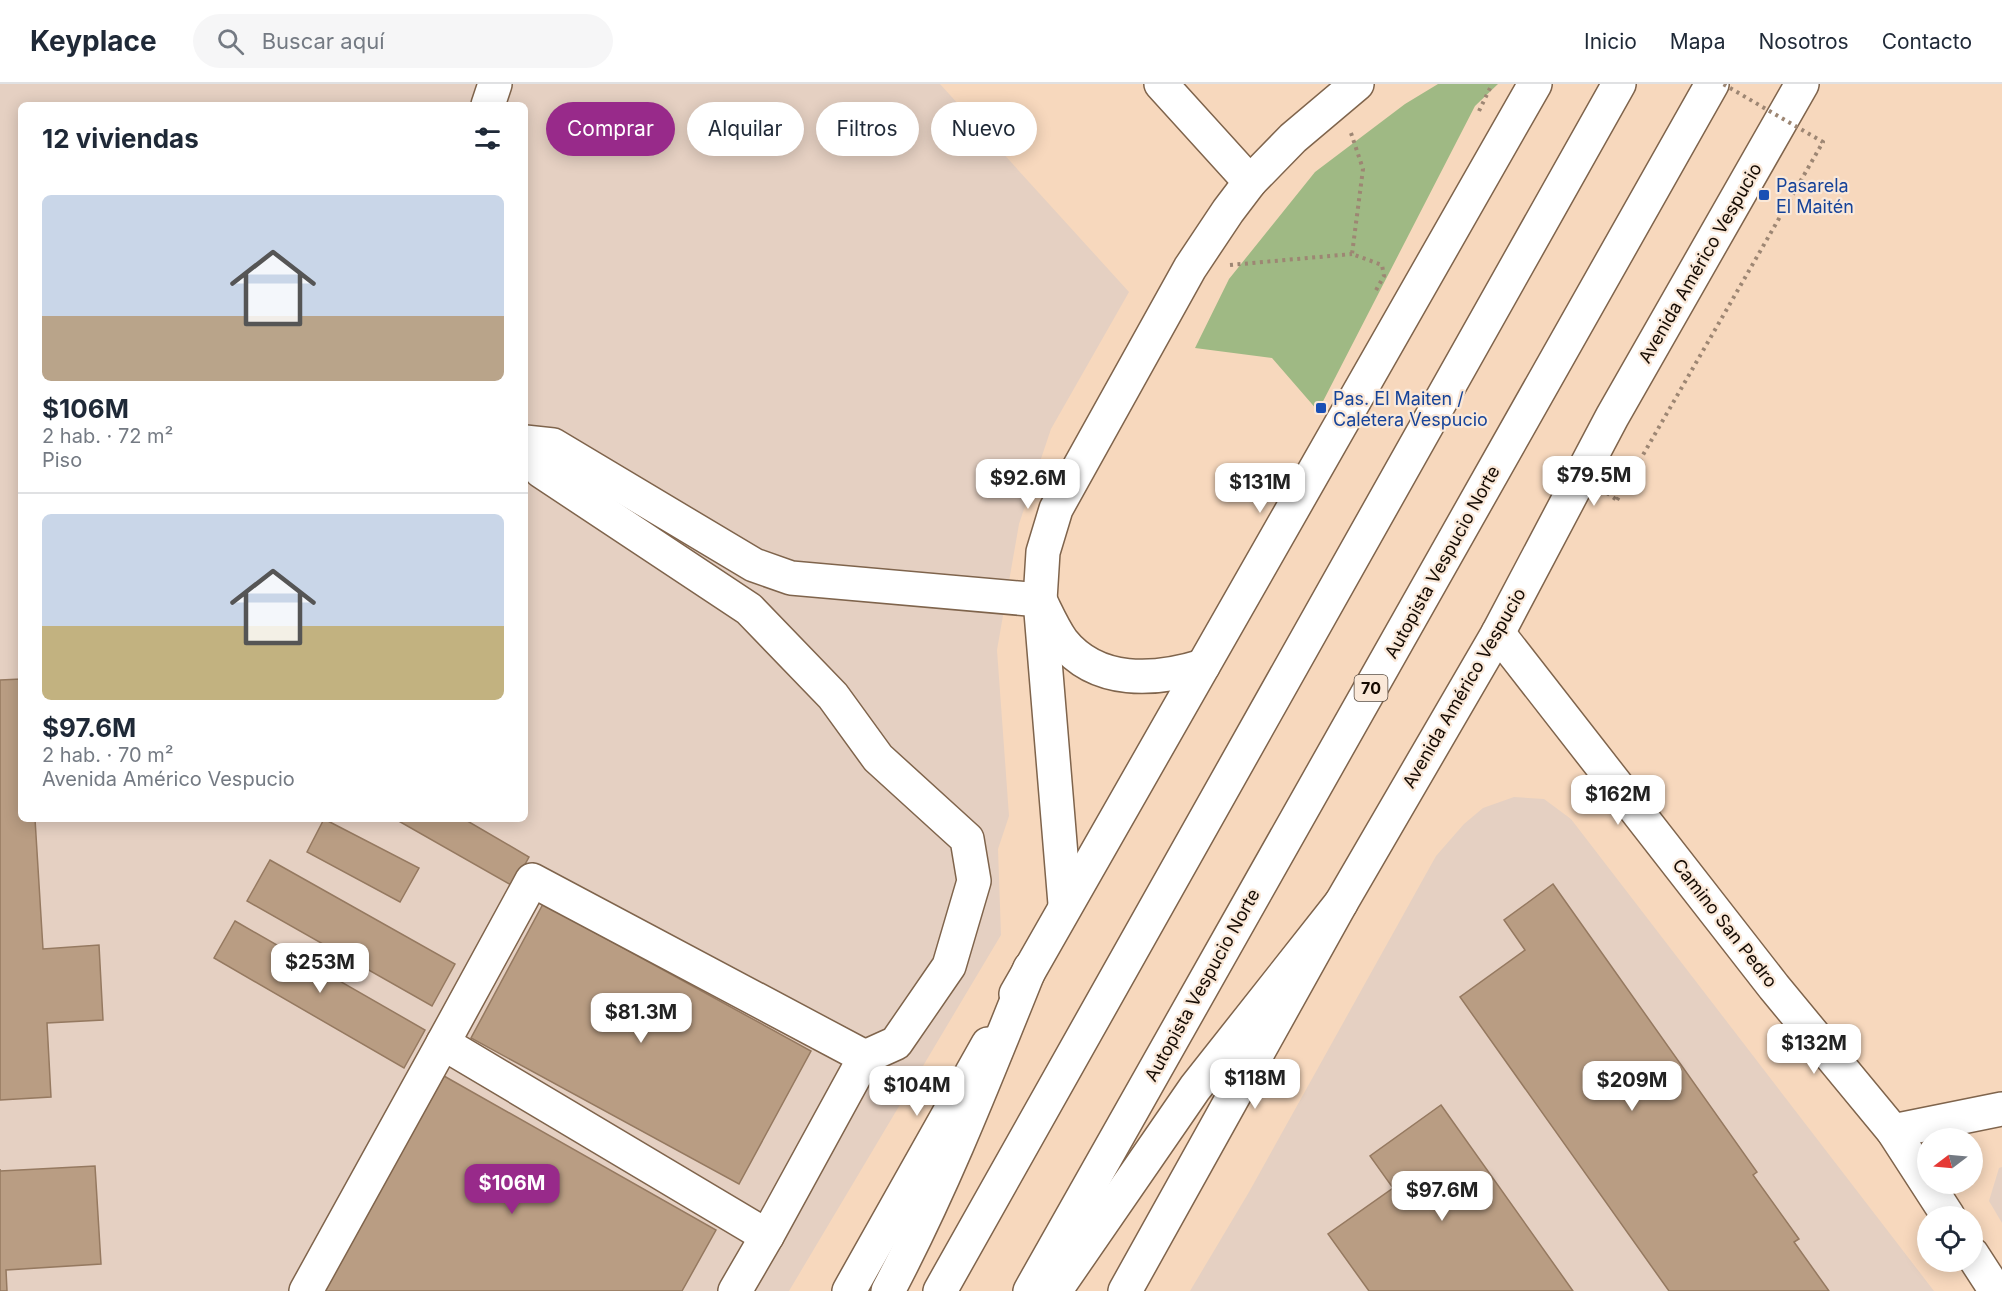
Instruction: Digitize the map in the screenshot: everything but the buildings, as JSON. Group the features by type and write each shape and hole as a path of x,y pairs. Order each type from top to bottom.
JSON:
{"main road":[{"path":"489,102 495,84"},
{"path":"1161,84 1250,182"},
{"path":"1065,904 1040,600 1043,552 1056,509 1190,268 1250,182 1331,104 1357,84"},
{"path":"849,1291 1065,904 1535,84"},
{"path":"940,1291 1619,84"},
{"name":"Autopista Vespucio Norte","path":"1030,1291 1712,84"},
{"name":"Avenida Américo Vespucio","path":"1125,1291 1341,903 1498,633 1612,417 1802,84"},
{"path":"528,441 553,444 754,565 790,578 1040,600"},
{"path":"528,453 541,471 749,609 833,696 878,758 967,839 974,881 949,966 896,1043 865,1057 735,1291"},
{"path":"1040,600 1064,642 1086,661 1101,669 1118,675 1153,677 1203,666"},
{"name":"Camino San Pedro","path":"1498,633 1509,644 1774,987 1893,1131 1942,1206"},
{"path":"306,1291 532,880 865,1057"},
{"path":"1054,1291 1195,1088 1341,903"},
{"path":"888,1291 914,1243 1030,968"},
{"path":"443,1042 767,1236"},
{"path":"1893,1131 2002,1109"},
{"path":"1983,1271 1996,1291"}],"path":[{"path":"1617,500 1822,142 1723,84"},
{"path":"1331,104 1345,115 1363,169 1352,254"},
{"path":"1190,268 1310,260 1352,254 1382,265 1384,276 1374,294"}],"shaded area":[{"path":"0,84 940,84 956,102 931,102 931,156 1005,156 1129,292 1051,429 1019,524 997,650 1009,816 998,849 1001,935 789,1291 0,1291"},
{"path":"1514,797 1544,799 1571,819 1917,1269 1917,1272 1934,1291 1190,1291 1249,1192 1436,856 1464,824 1483,808"},
{"path":"2002,1167 2002,1223 1989,1201 1999,1168"}],"green space":[{"path":"1438,84 1498,84 1475,106 1318,411 1272,358 1195,348 1229,279 1315,172 1405,104"}],"place":[{"name":"Pasarela El Maitén","path":"1764,195"},
{"name":"Pas. El Maiten / Caletera Vespucio","path":"1321,408"}]}
